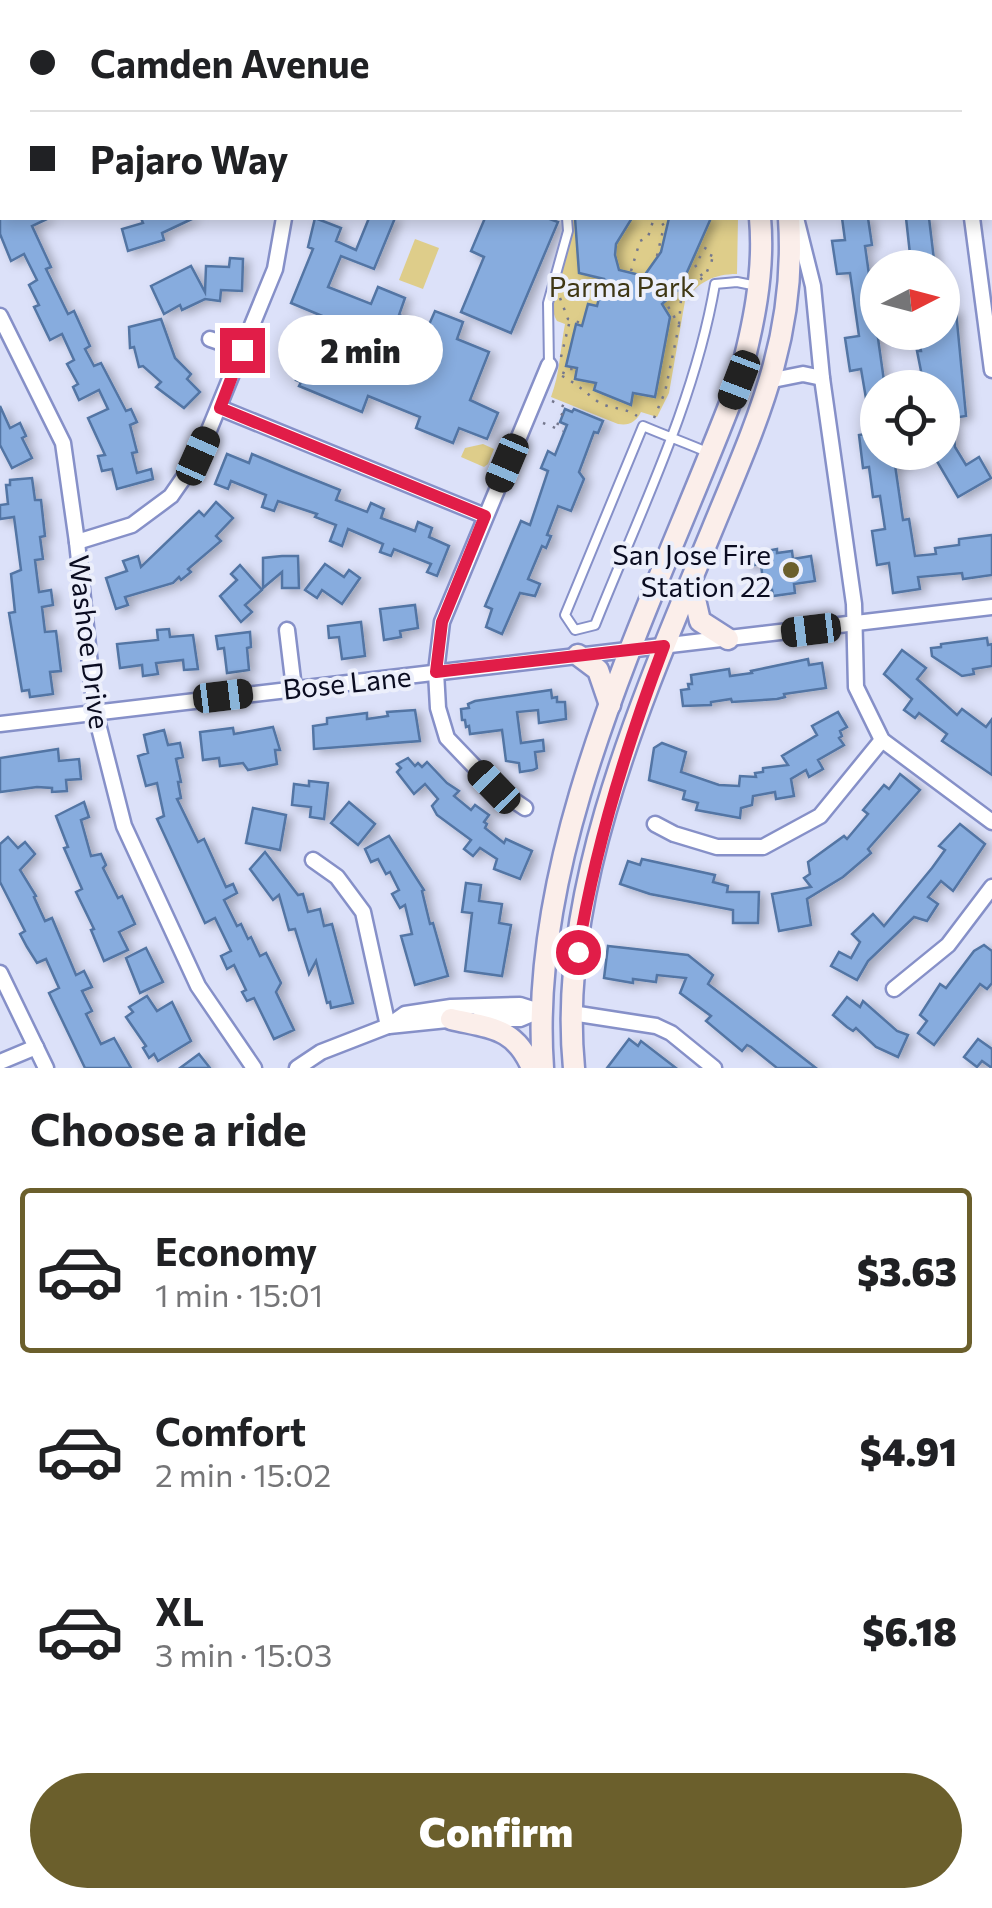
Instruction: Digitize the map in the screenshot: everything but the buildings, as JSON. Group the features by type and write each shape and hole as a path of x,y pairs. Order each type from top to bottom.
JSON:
{"main road":[{"path":"542,1068 539,1011 564,860 594,752 630,649 739,380 752,334 759,286 760,220"},
{"path":"574,1068 572,985 593,864 638,713 773,380 787,303 792,220"},
{"path":"691,581 700,621 728,639"},
{"path":"578,656 598,670 610,706"},
{"path":"539,1011 572,1014"},
{"path":"451,1018 507,1032 525,1051 532,1068"}],"street":[{"path":"77,542 132,525 171,496 198,456 275,269 284,220"},
{"path":"793,220 812,286 852,586 856,687 882,740 992,822"},
{"path":"972,220 992,370"},
{"name":"Washoe Drive","path":"0,316 63,443 95,712 124,826 198,986 254,1068"},
{"path":"210,339 242,350"},
{"path":"526,808 494,787 447,738 438,708 436,672 442,622 549,365"},
{"path":"773,380 803,374 822,378"},
{"path":"220,408 485,516"},
{"name":"Bose Lane","path":"0,724 992,606"},
{"path":"287,630 294,688"},
{"path":"655,824 717,847 762,848 820,816 882,740"},
{"path":"312,860 336,877 363,912 388,1026"},
{"path":"894,989 948,944 992,887"},
{"path":"0,973 46,1068"},
{"path":"297,1068 322,1052 388,1026 406,1014 451,1007 520,1006 539,1011"},
{"path":"388,1026 451,1018 520,1019 539,1011"},
{"path":"572,1014 656,1026 671,1033 706,1066"},
{"path":"0,1062 36,1047"}],"lane":[{"path":"549,365 548,303 568,230 567,220"},
{"path":"575,630 595,624 708,331 715,284 759,286"},
{"path":"578,656 575,630 565,615 646,428 711,454"}],"path":[{"path":"631,271 640,241 648,237 655,220"},
{"path":"657,256 664,226 658,220"},
{"path":"648,237 661,244"},
{"path":"703,277 695,265 700,250 706,246"},
{"path":"576,369 565,370 562,376 597,401 624,407 646,428 668,377 681,299 703,277 711,262"},
{"path":"552,290 570,320 557,376 561,378"},
{"path":"666,302 679,325"},
{"path":"570,320 581,323"},
{"path":"661,376 668,377"},
{"path":"552,401 565,406 556,428"},
{"path":"543,423 564,431"}],"green space":[{"name":"Parma Park","path":"571,220 738,220 737,274 707,280 685,301 669,393 657,417 641,412 632,422 618,424 551,397 565,324 557,321 553,299"},
{"path":"415,239 439,248 423,289 399,280"},
{"path":"483,444 494,449 484,467 461,457 465,448"}],"place":[{"name":"San Jose Fire Station 22","path":"791,570"}],"route":[{"path":"242,350 220,408 485,516 442,622 436,672 664,646 616,780 588,886 578,952"}]}
